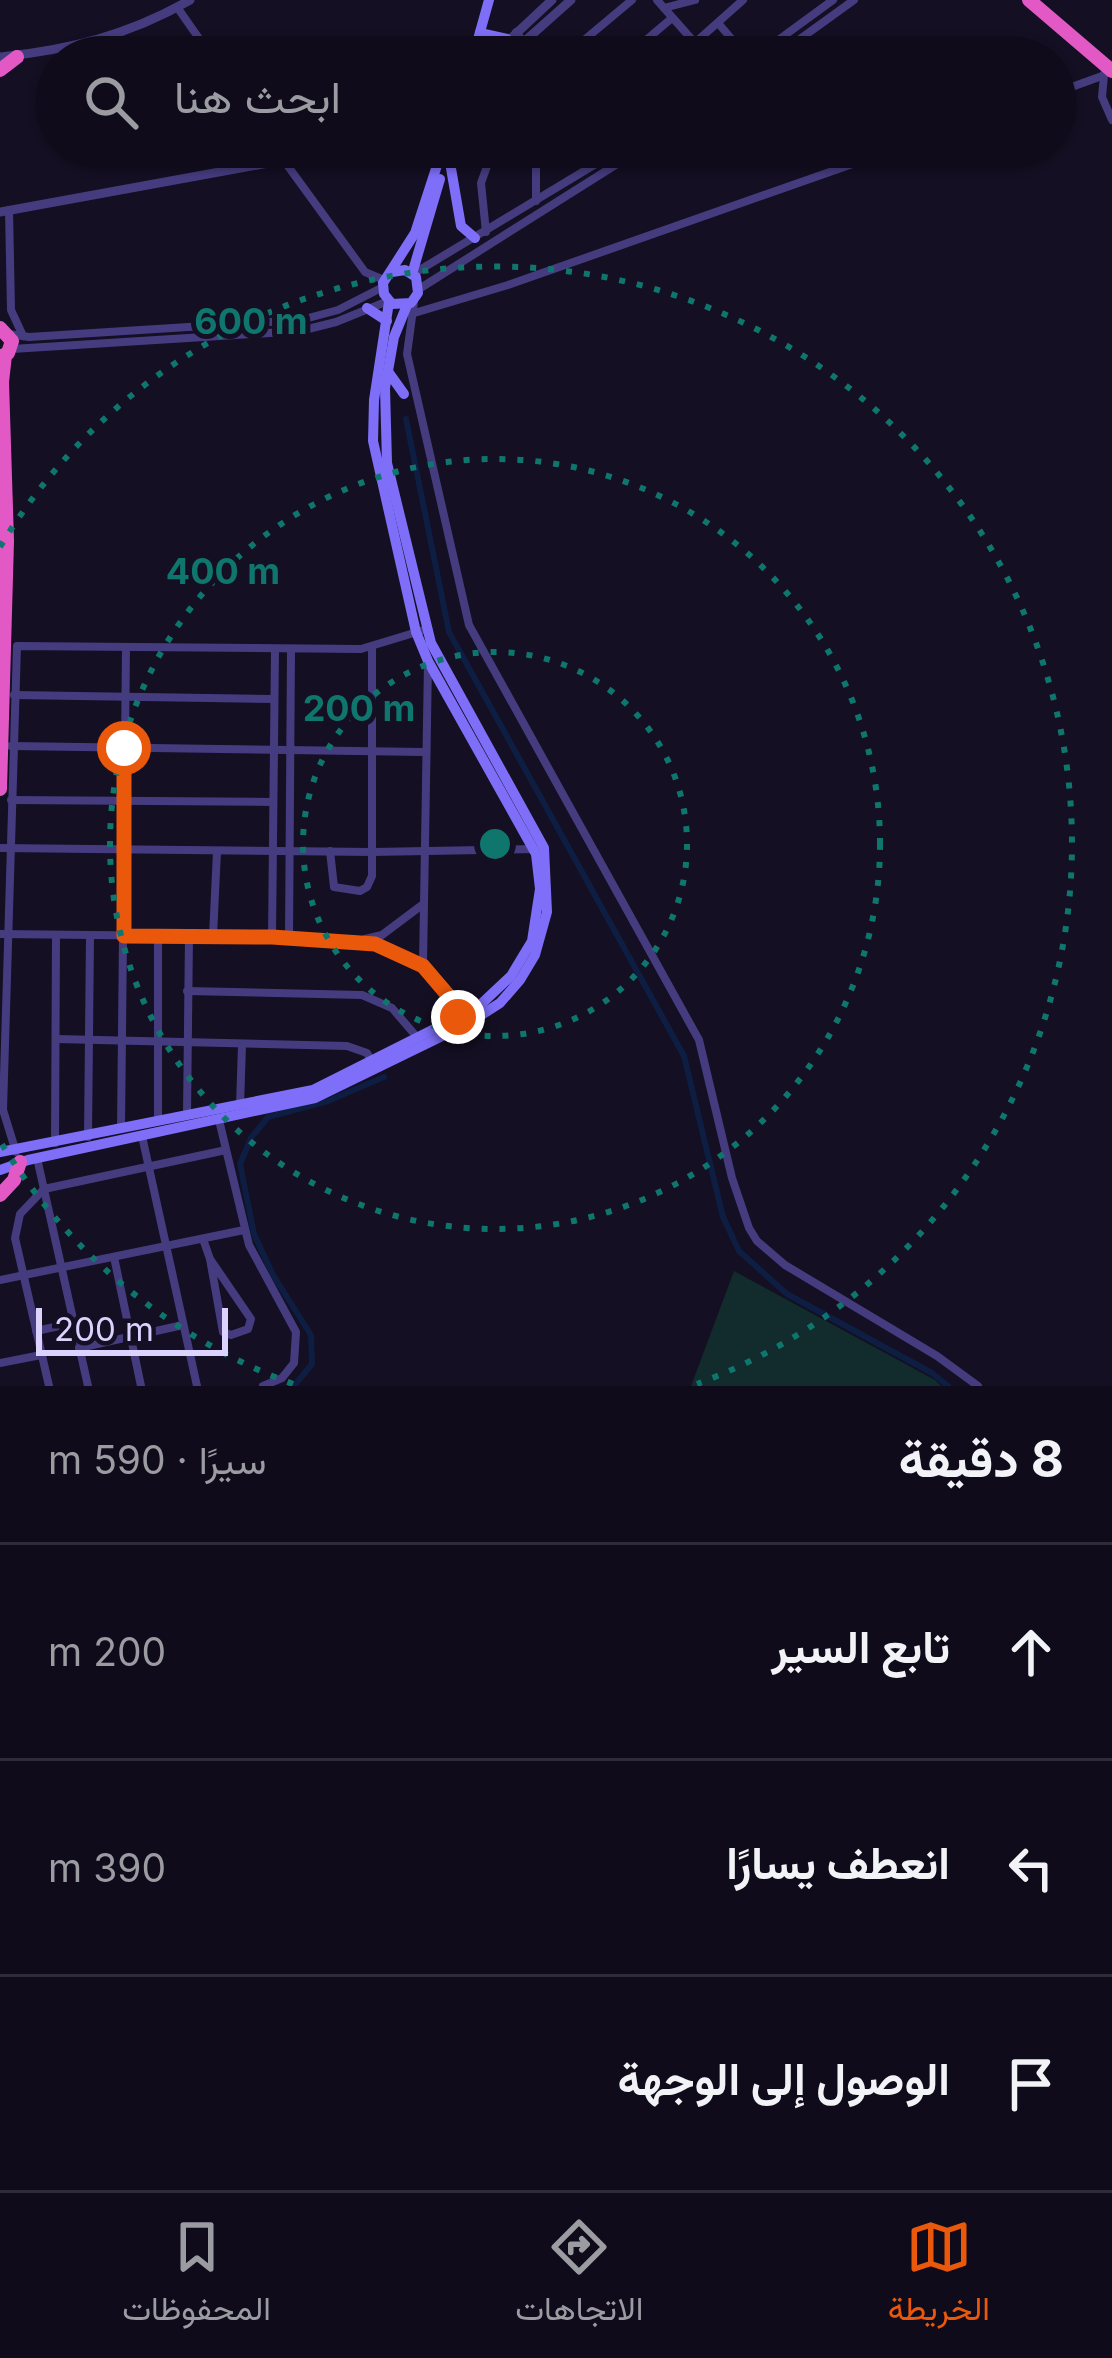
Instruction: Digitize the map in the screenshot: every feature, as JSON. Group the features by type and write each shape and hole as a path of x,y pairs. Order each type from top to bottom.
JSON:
{"highway":[{"path":"1029,0 1067,28"},
{"path":"1040,0 1075,36"},
{"path":"1076,37 1110,69"},
{"path":"0,64 17,57"},
{"path":"0,313 8,342 2,382 8,541 5,794"},
{"path":"0,1195 11,1184 18,1157"}],"main road":[{"path":"479,36 486,0"},
{"path":"476,36 486,0"},
{"path":"480,33 512,35"},
{"path":"438,168 420,223 386,280 387,321 374,453 428,661 539,849"},
{"path":"380,387 394,338 413,302 413,274 439,168"},
{"path":"448,168 461,226 481,235"},
{"path":"386,280 405,270 413,274"},
{"path":"388,301 413,302"},
{"path":"367,308 387,321"},
{"path":"388,370 410,396"},
{"path":"0,1152 37,1158 315,1098 466,1019 505,982 532,941 539,849 422,631"},
{"path":"0,1170 18,1157 55,1144 313,1090 373,1065 416,1036 466,1019"}],"street":[{"path":"114,36 190,0"},
{"path":"512,35 538,5 552,0"},
{"path":"532,36 571,0"},
{"path":"589,36 632,0"},
{"path":"661,4 695,0"},
{"path":"703,36 743,0"},
{"path":"804,36 854,0"},
{"path":"780,36 827,2"},
{"path":"661,4 689,36"},
{"path":"177,8 197,36"},
{"path":"651,36 672,18"},
{"path":"718,22 731,36"},
{"path":"17,57 36,53"},
{"path":"1076,83 1110,69"},
{"path":"1110,69 1102,97 1112,120"},
{"path":"8,342 11,310 4,210 217,168"},
{"path":"289,168 365,272 386,280"},
{"path":"481,235 481,182 486,168"},
{"path":"536,168 536,201"},
{"path":"413,274 587,168"},
{"path":"613,168 413,302 407,346 410,396 469,625 699,1040 732,1178 757,1241 784,1264 978,1386"},
{"path":"413,302 508,285 841,168"},
{"path":"8,342 301,320 338,310 386,280"},
{"path":"8,342 287,332 324,326 388,301"},
{"path":"380,387 410,396"},
{"path":"422,631 372,648 17,646 7,746 423,752"},
{"path":"122,1130 126,647"},
{"path":"330,851 332,884 359,891 370,882 372,648"},
{"path":"272,937 275,649"},
{"path":"290,938 291,649"},
{"path":"423,966 428,661"},
{"path":"14,695 274,699"},
{"path":"18,1157 3,1110 5,794 273,802"},
{"path":"4,848 539,849"},
{"path":"213,936 217,850"},
{"path":"357,941 382,935 422,904"},
{"path":"3,934 357,941 392,949 423,966 466,1019"},
{"path":"55,1144 56,935"},
{"path":"88,1137 90,935"},
{"path":"158,936 158,1123"},
{"path":"187,1117 189,936"},
{"path":"187,992 362,995 392,1008 416,1036"},
{"path":"56,1039 347,1046 362,1050 373,1065"},
{"path":"240,1106 242,1045"},
{"path":"219,1120 244,1230 293,1324 297,1341 288,1371 263,1386"},
{"path":"142,1136 196,1382 207,1386"},
{"path":"49,1386 16,1221 44,1189 226,1150"},
{"path":"37,1158 88,1386"},
{"path":"0,1280 244,1230"},
{"path":"203,1239 223,1332 231,1335 248,1329 250,1319 210,1259"},
{"path":"114,1256 141,1386"},
{"path":"36,1331 73,1323"},
{"path":"79,1348 183,1325"},
{"path":"0,1364 41,1355"}],"green space":[{"path":"734,1271 935,1380 941,1386 691,1386"}],"waterway":[{"path":"406,419 449,632 684,1056 723,1217 739,1251 787,1294 948,1386"},
{"path":"294,1386 312,1364 311,1335 273,1275 254,1234 240,1164 251,1138 268,1117 328,1101 384,1077"}],"route":[{"path":"124,748 124,936 272,937 375,944 408,956 431,973 464,1014 458,1017"}]}
